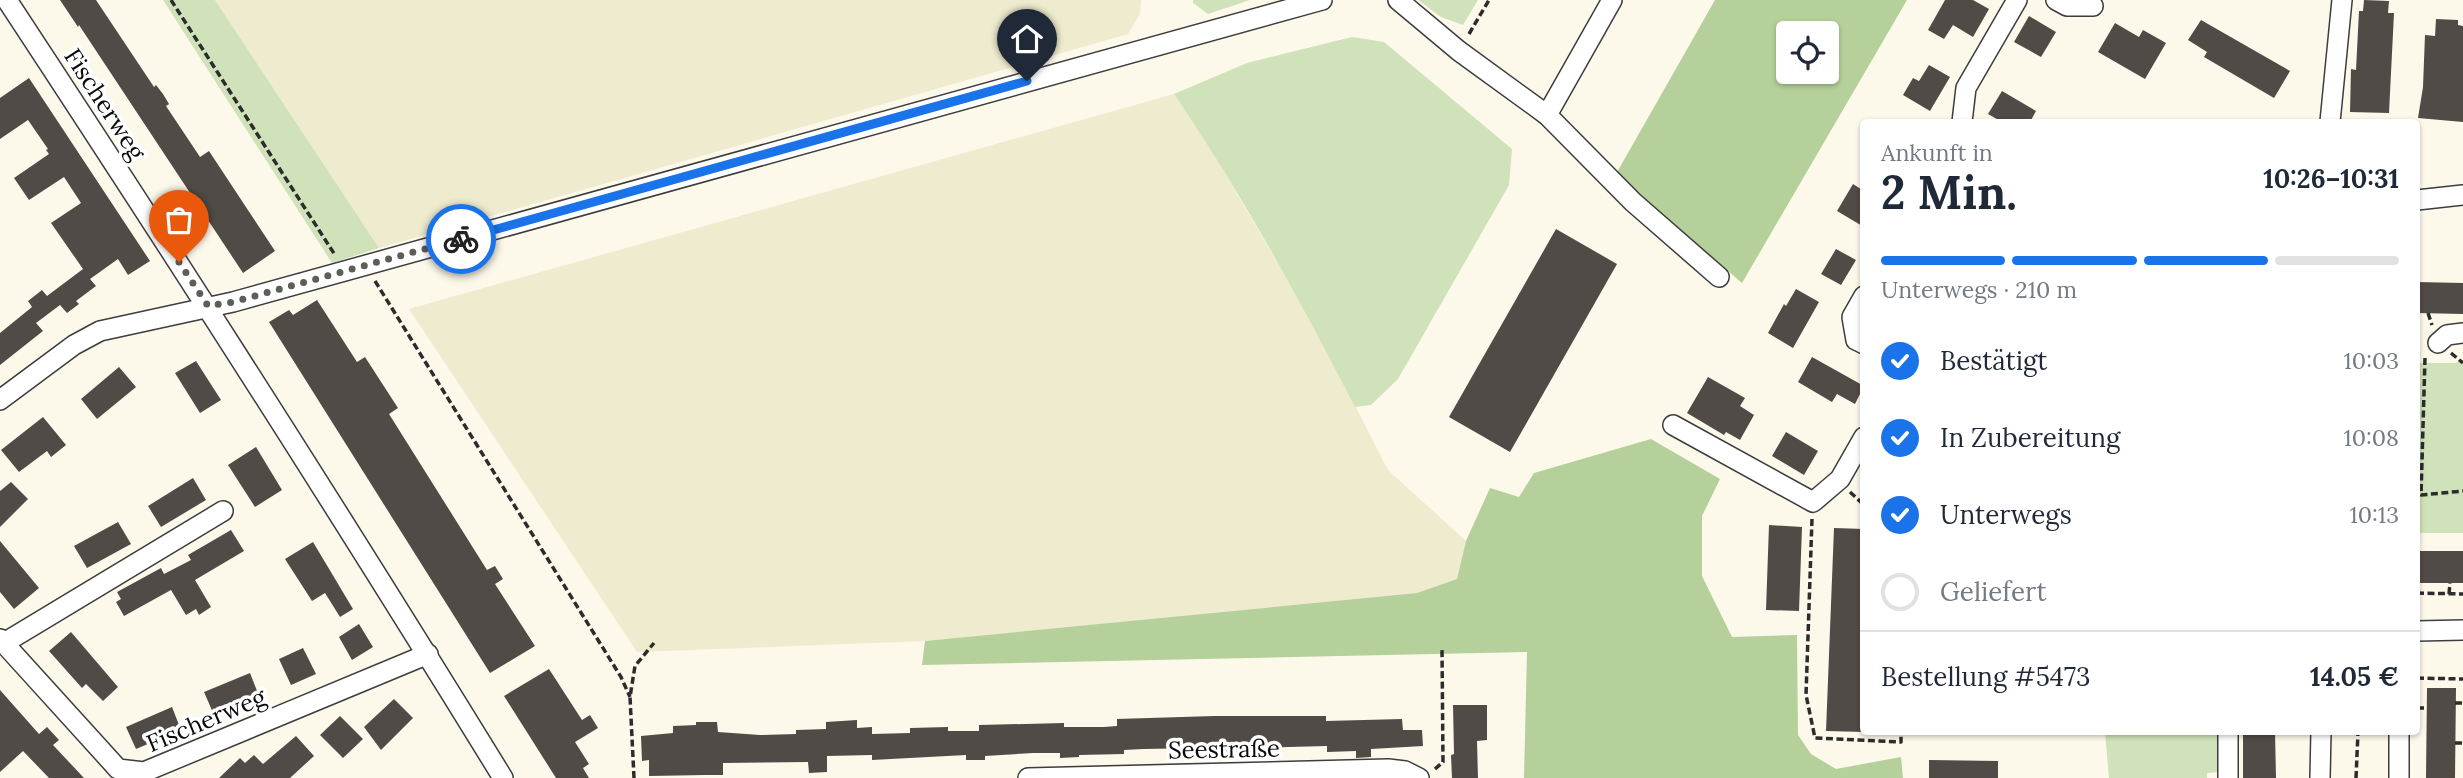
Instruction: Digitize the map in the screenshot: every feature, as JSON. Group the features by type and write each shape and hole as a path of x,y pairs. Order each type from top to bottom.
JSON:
{"street":[{"name":"Fischerweg","path":"7,0 208,306 428,654 503,778"},
{"path":"0,400 74,345 100,331 233,302 1322,0"},
{"path":"1398,0 1459,51 1547,115 1633,202 1719,277"},
{"path":"1547,115 1612,0"},
{"path":"1962,119 1966,88 2017,0"},
{"path":"2056,0 2067,6 2093,6"},
{"path":"2330,119 2343,0"},
{"path":"2420,200 2463,195"},
{"path":"1860,303 1852,317 1856,340 1860,342"},
{"path":"2438,344 2448,335 2463,334"},
{"path":"1673,425 1813,502 1840,480 1860,445"},
{"name":"Fischerweg","path":"223,511 2,641 118,769 144,772 428,654"},
{"path":"2420,631 2463,631"},
{"path":"2228,735 2228,778"},
{"path":"2320,778 2321,735"},
{"path":"2399,735 2399,778"},
{"name":"Seestraße","path":"1028,778 1388,769 1427,774"}],"path":[{"path":"171,0 355,268 621,677 630,697"},
{"path":"1459,51 1489,0"},
{"path":"2420,468 2424,359 2438,344"},
{"path":"2420,495 2463,491"},
{"path":"1813,502 1806,695 1815,738 1901,742 1901,735"},
{"path":"2449,594 2450,583"},
{"path":"2420,593 2463,594"},
{"path":"634,778 630,697 635,666 654,643"},
{"path":"1427,774 1443,762 1442,649"},
{"path":"2420,678 2463,679"},
{"path":"2455,703 2463,703"},
{"path":"2420,708 2427,708"},
{"path":"2356,778 2358,735"},
{"path":"2455,743 2463,743"}],"shaded area":[{"path":"215,0 1141,0 1140,14 1128,34 379,248"},
{"path":"1174,94 1212,151 1311,320 1388,470 1466,541 1457,579 1417,593 925,641 637,652 409,309"}],"green space":[{"path":"163,0 215,0 379,248 332,263"},
{"path":"1193,0 1250,0 1208,14 1193,3"},
{"path":"1418,0 1478,0 1463,25 1441,17"},
{"path":"1715,0 1907,0 1742,283 1616,174"},
{"path":"1352,37 1384,42 1512,149 1509,185 1398,379 1371,405 1355,407 1269,248 1174,94 1247,63"},
{"path":"2463,360 2463,533 2420,533 2420,363 2455,363"},
{"path":"1651,439 1720,479 1702,516 1702,576 1732,637 1797,635 1798,735 1811,754 1836,769 1901,757 1903,778 1524,778 1527,652 922,665 925,641 1417,593 1457,579 1466,541 1490,488 1519,497 1534,473"},
{"path":"2105,735 2220,735 2220,772 2207,773 2207,778 2109,778"}],"building":[{"path":"60,0 96,0 154,87 156,85 163,94 169,104 166,106 200,157 209,151 275,251 243,273"},
{"path":"1945,0 1973,0 1989,9 1973,37 1953,25 1944,39 1928,30"},
{"path":"2364,0 2389,1 2388,13 2394,13 2389,113 2350,112 2351,69 2356,70 2359,11 2363,11"},
{"path":"2029,16 2056,32 2041,57 2014,42"},
{"path":"2436,19 2458,20 2458,25 2463,26 2463,122 2418,118 2423,87 2425,35 2435,36"},
{"path":"2201,20 2290,71 2274,98 2204,57 2207,52 2188,40"},
{"path":"2115,23 2139,37 2143,30 2166,43 2145,79 2098,52"},
{"path":"1929,65 1950,77 1930,111 1903,95 1913,78 1919,81"},
{"path":"29,78 150,261 128,275 118,259 90,279 96,286 76,301 79,304 67,313 60,305 36,323 43,331 0,365 0,333 32,307 28,301 42,290 47,296 83,269 51,223 81,203 64,177 29,200 14,178 49,154 46,150 48,149 28,120 0,139 0,98"},
{"path":"2002,91 2036,111 2032,119 1997,119 1988,114"},
{"path":"1853,184 1860,188 1860,225 1837,211"},
{"path":"1556,229 1617,264 1510,452 1449,417"},
{"path":"1836,249 1856,260 1841,285 1821,274"},
{"path":"2420,282 2463,283 2463,314 2420,313"},
{"path":"1796,289 1819,302 1793,348 1768,333"},
{"path":"317,300 357,362 365,357 398,408 389,414 487,570 495,566 503,579 495,584 535,646 490,673 269,322 289,310 293,315"},
{"path":"1812,357 1860,384 1860,394 1855,404 1837,394 1832,402 1798,382"},
{"path":"196,361 221,400 200,413 175,373"},
{"path":"119,367 136,387 97,419 81,399"},
{"path":"1708,377 1745,398 1740,406 1754,415 1740,440 1726,432 1724,435 1687,413"},
{"path":"43,417 66,445 51,457 47,451 19,472 1,450"},
{"path":"1786,432 1818,451 1804,475 1772,456"},
{"path":"256,447 282,490 255,507 228,465"},
{"path":"193,478 206,500 161,527 148,506"},
{"path":"11,482 28,499 0,527 0,491"},
{"path":"118,522 131,544 87,568 74,546"},
{"path":"1769,525 1802,527 1799,611 1766,610"},
{"path":"1834,528 1860,529 1860,732 1826,731"},
{"path":"231,530 244,551 195,580 211,607 199,615 196,609 186,615 171,590 124,616 116,602 121,599 117,592 161,568 164,574 191,560 188,555"},
{"path":"0,541 39,588 14,609 0,592"},
{"path":"313,542 353,609 340,617 325,593 312,601 285,559"},
{"path":"2420,551 2463,551 2463,583 2420,583"},
{"path":"359,624 373,647 352,660 339,637"},
{"path":"71,632 118,687 103,701 86,684 82,688 49,651"},
{"path":"303,648 316,674 291,685 279,659"},
{"path":"549,669 582,720 590,715 598,728 575,742 589,764 583,768 589,778 556,778 504,696"},
{"path":"250,673 259,696 214,715 204,692"},
{"path":"2427,688 2456,688 2455,778 2426,778"},
{"path":"0,690 39,734 47,727 59,740 53,745 84,778 49,778 23,751 0,772"},
{"path":"394,699 413,718 381,750 364,727"},
{"path":"1453,705 1487,705 1487,740 1477,741 1478,778 1452,778"},
{"path":"172,707 181,730 136,749 126,727"},
{"path":"340,716 363,739 343,758 320,735"},
{"path":"1326,716 1326,721 1402,719 1403,730 1422,730 1423,746 1371,749 1371,757 1356,758 1356,751 1327,752 1327,746 1199,753 1199,748 1143,749 1124,750 1124,754 1060,758 1060,753 1033,753 985,756 985,760 966,760 966,755 872,760 872,755 827,756 827,772 809,773 808,762 723,763 723,775 649,776 649,760 642,761 641,736 673,733 673,726 696,725 696,722 717,722 718,732 760,735 796,734 796,730 826,729 826,722 857,720 857,728 872,727 872,734 910,733 910,728 948,727 948,731 979,731 979,725 1064,723 1064,727 1104,727 1117,726 1117,719"},
{"path":"2243,735 2275,735 2276,778 2243,778"},
{"path":"296,736 314,756 290,778 219,778 240,758 245,763 254,755 263,764"},
{"path":"1929,760 1998,761 1998,778 1929,778"}],"way so far":[{"path":"179,262 208,306 233,302 461,239"}],"route":[{"path":"461,239 1027,81"}]}
